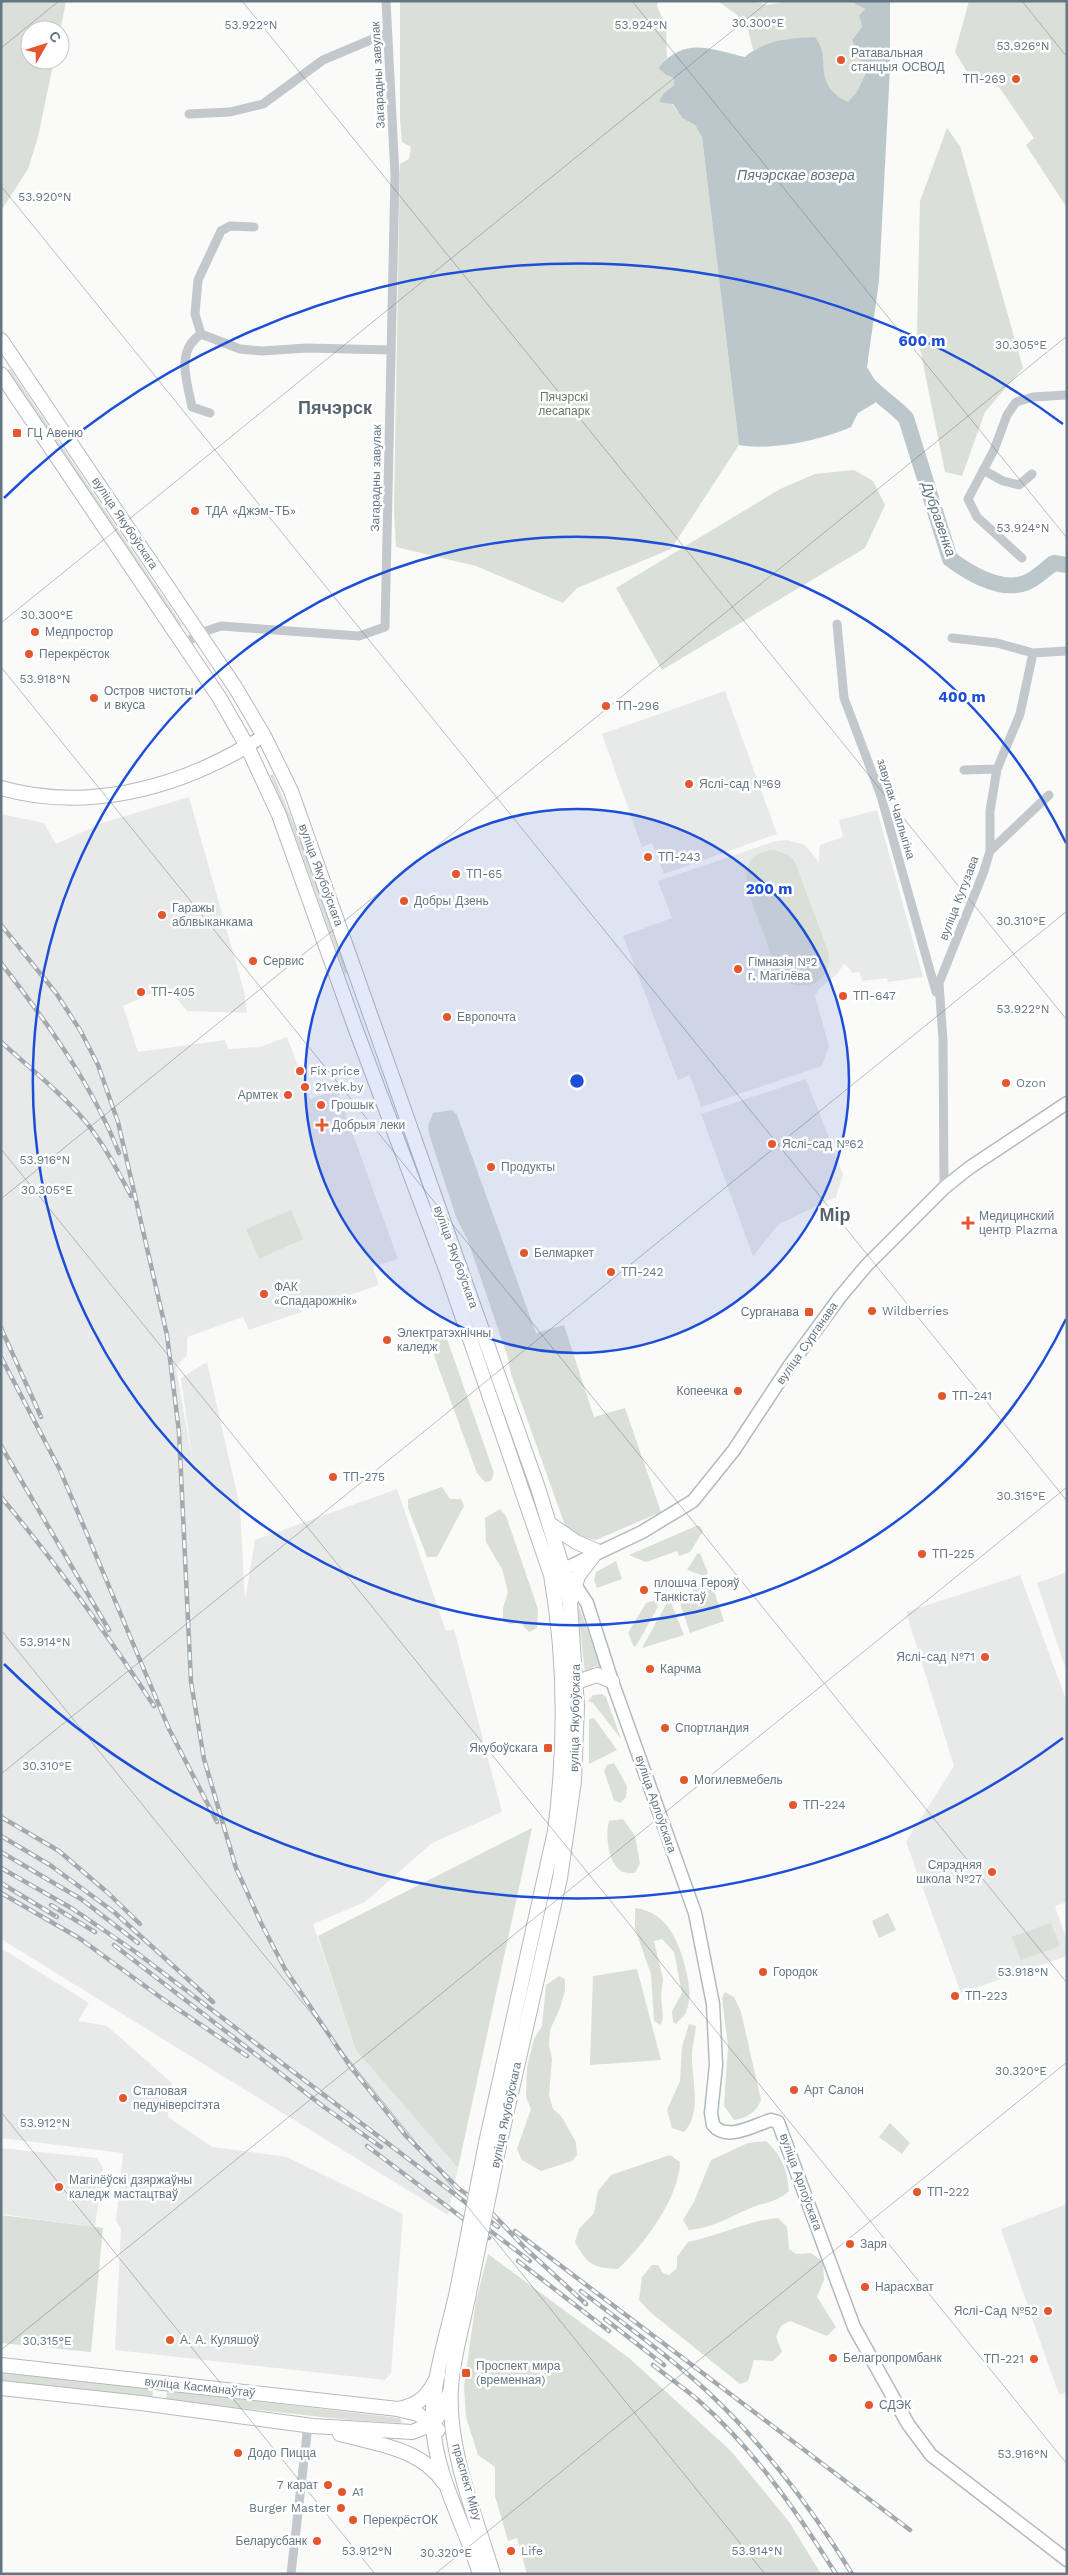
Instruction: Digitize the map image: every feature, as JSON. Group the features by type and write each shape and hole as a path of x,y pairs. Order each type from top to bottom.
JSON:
{"main road":[{"name":"вуліца Якубоўскага","path":"1,340 200,633 264,736 297,808 550,1524 557,1572 557,1608 570,1684"},
{"name":"вуліца Якубоўскага","path":"1,374 219,697 247,746 279,815 356,1030 570,1604 570,1684 555,1831 447,2380"},
{"path":"1,788 23,794 90,797 113,796 163,783 205,769 247,746"},
{"path":"550,1524 576,1542 598,1551 584,1567 570,1604"},
{"path":"570,1684 597,1675 612,1681"},
{"name":"вуліца Касманаўтаў","path":"1,2365 412,2412 433,2424 443,2437 465,2481"},
{"name":"вуліца Касманаўтаў","path":"398,2409 412,2406 447,2380"},
{"name":"праспект Міру","path":"447,2380 433,2424 447,2488 480,2574"},
{"name":"праспект Міру","path":"447,2380 452,2428 465,2481 493,2574"},
{"name":"вуліца Касманаўтаў","path":"1,2388 310,2426 400,2432"},
{"path":"398,2409 413,2420 411,2428 400,2432"},
{"path":"400,2432 412,2432 433,2424"},
{"name":"вуліца Касманаўтаў","path":"310,2426 412,2455 433,2468 447,2488"}],"street":[{"name":"Загарадны завулак","path":"183,645 200,633 221,626 359,636 385,627 395,174 386,1"},
{"path":"189,114 230,112 263,104 323,60 387,33"},
{"path":"201,334 195,314 198,280 221,232 230,226 254,227"},
{"path":"201,334 240,348 262,350 307,348 391,350"},
{"path":"201,334 191,341 184,359 192,407 210,414"},
{"path":"1022,558 977,516 971,508 968,499 994,450 1007,415 1016,402 1033,397 1067,395"},
{"path":"984,470 1003,481 1019,485 1032,474"},
{"name":"завулак Чаплыгіна","path":"837,624 844,698 881,796 938,1000"},
{"path":"952,638 997,643 1033,653 1067,651"},
{"name":"вуліца Кутузава","path":"944,1188 943,1040 938,1000 939,983 984,871 990,851 990,811 997,769 1023,705 1033,653"},
{"path":"247,746 264,736"},
{"path":"964,770 997,769"},
{"path":"990,851 1049,795"},
{"name":"вуліца Сурганава","path":"557,1572 598,1551 642,1532 693,1501 734,1450 790,1365 840,1297 866,1266 944,1188 984,1157 1067,1103"},
{"path":"557,1572 576,1584 587,1603 612,1681"},
{"name":"вуліца Арлоўскага","path":"612,1681 694,1913 705,1957 715,2023 716,2064 711,2113 714,2125 724,2133 732,2133 771,2120 778,2122 854,2327 908,2424 931,2455 1067,2560"},
{"path":"291,2574 310,2426"}],"shaded area":[{"name":"Яслі-сад №69","path":"725,691 777,834 664,874 652,843 642,847 602,734"},
{"path":"189,797 244,991 247,1013 187,1011 169,989 150,994 123,1006 138,1052 225,1040 228,1049 260,1047 287,1037 310,1099 337,1090 398,1259 373,1267 379,1285 249,1330 243,1317 187,1337 187,1355 176,1367 193,1465 181,1378 207,1362 240,1507 245,1601 255,1540 397,1489 446,1631 454,1629 502,1812 432,1843 365,1902 313,1924 356,2050 458,2168 448,2215 1,1939 1,814 44,823 56,844 102,823"},
{"name":"Гімназія №2 г. Магілёва","path":"877,810 923,977 888,982 887,978 862,981 859,972 853,973 844,964 837,974 819,989 815,996 829,1046 822,1066 701,1107 690,1075 678,1080 623,936 672,918 658,881 776,841 787,840 805,845 819,862 820,845 843,837 839,820"},
{"name":"Яслі-сад №62","path":"806,1079 843,1174 836,1197 779,1224 753,1256 701,1114"},
{"path":"1067,1572 1067,1673 1037,1583"},
{"name":"Сярэдняя школа №27","path":"1020,1575 1067,1702 1067,1902 1055,1906 1067,1941 1067,1956 961,1993 906,1842 954,1766 906,1612"},
{"path":"1,1948 89,2003 78,2021 107,2026 172,2083 168,2117 212,2147 287,2157 403,2214 391,2373 385,2380 115,2350 121,2229 116,2221 123,2153 1,2138"},
{"path":"1,2148 97,2158 103,2168 95,2227 1,2214"},
{"name":"Яслі-Сад №52","path":"1067,2204 1067,2392 1059,2395 1001,2229"}],"green space":[{"path":"1,1 66,1 62,20 20,20 20,70 52,70 38,137 28,169 1,211"},
{"name":"Пячэрскі лесапарк","path":"400,1 658,1 657,6 666,27 667,58 658,68 666,75 674,78 674,85 664,93 682,118 695,125 702,137 739,445 671,549 577,588 563,603 476,566 396,547 394,510 400,164 409,159 411,147 402,142 400,119"},
{"path":"718,1 751,1 768,5 787,1 855,1 855,4 865,9 859,15 862,27 852,40 865,75 857,93 847,103 833,95 828,89 819,43 815,37 783,40 753,50 746,22"},
{"path":"969,1 1067,1 1067,208 1026,145 1034,138 999,87 972,80 955,52"},
{"path":"947,128 960,146 1023,368 985,412 962,476 945,472 917,334 920,201"},
{"path":"10,369 182,625 180,627 7,370"},
{"path":"854,470 873,481 885,505 865,548 662,670 616,588 780,489 815,474"},
{"path":"273,774 299,837 348,972 345,974 296,838 270,775"},
{"path":"776,850 791,857 796,864 828,951 828,966 825,974 820,980 804,986 788,982 778,973 750,897 747,883 747,871 751,860 760,853"},
{"path":"452,1110 457,1115 536,1333 564,1325 594,1417 625,1408 661,1512 596,1540 568,1534 511,1374 508,1358 468,1241 456,1217 428,1126 433,1113"},
{"path":"291,1210 303,1239 259,1259 246,1229"},
{"path":"439,1332 447,1339 494,1473 491,1481 485,1482 477,1473 431,1347 431,1337"},
{"path":"442,1487 450,1499 461,1499 464,1506 437,1557 427,1557 408,1508 408,1499"},
{"path":"500,1509 506,1516 538,1609 537,1628 529,1632 521,1623 510,1624 503,1621 503,1608 508,1592 502,1569 486,1542 485,1518"},
{"path":"696,1526 700,1526 703,1531 690,1552 679,1556 677,1551 646,1562 629,1555"},
{"path":"700,1553 708,1573 704,1576 687,1570 697,1554"},
{"path":"616,1561 622,1579 597,1588 594,1580 596,1572"},
{"path":"703,1582 713,1588 724,1621 690,1633 678,1597 693,1592 692,1587"},
{"path":"656,1600 658,1607 634,1647 628,1633 646,1603"},
{"path":"670,1600 684,1635 642,1648 668,1601"},
{"path":"577,1601 601,1668 595,1666 585,1673"},
{"path":"602,1694 606,1697 621,1739 593,1703 588,1701 593,1695"},
{"path":"594,1718 617,1750 589,1764 589,1719"},
{"path":"614,1763 627,1786 626,1797 620,1803 614,1800 604,1771 607,1765"},
{"path":"623,1819 635,1836 640,1863 635,1873 623,1872 618,1868 609,1849 607,1833 609,1821"},
{"path":"532,1828 458,2168 356,2050 318,1936"},
{"path":"635,1908 656,1915 664,1922 680,1949 687,1975 689,1996 688,2007 676,2024 673,2022 672,2011 682,1993 674,1952 662,1939 654,1941 663,1979 661,1997 663,2017 661,2025 654,2021 651,1974 635,1929"},
{"path":"888,1913 896,1930 879,1938 872,1921"},
{"path":"1051,1923 1060,1946 1021,1960 1012,1937"},
{"path":"637,1969 661,2060 590,2065 593,1976"},
{"path":"559,1976 565,1979 565,1991 550,2030 549,2045 552,2059 549,2095 553,2109 561,2116 576,2142 577,2155 572,2161 541,2171 522,2160 517,2149 531,2109 526,2097 527,2067 534,2039 542,2026 546,1985"},
{"path":"725,1992 734,1997 741,2012 761,2100 751,2114 734,2120 724,2106 728,2047 722,1998"},
{"path":"689,2024 696,2026 692,2053 695,2105 690,2124 684,2132 672,2128 667,2110 680,2081 682,2047"},
{"path":"890,2123 910,2143 902,2154 879,2137"},
{"path":"766,2141 783,2163 789,2191 776,2200 753,2207 714,2224 689,2230 683,2220 694,2202 711,2160 748,2143"},
{"path":"670,2155 680,2162 674,2191 658,2220 639,2247 618,2269 597,2266 587,2260 575,2242 579,2229 594,2213 598,2191 611,2175"},
{"path":"1,2215 103,2228 91,2352 1,2343"},
{"path":"778,2218 787,2227 789,2249 796,2254 811,2253 823,2262 824,2280 817,2297 836,2327 827,2336 790,2321 781,2326 776,2337 782,2352 773,2361 754,2360 748,2381 740,2384 650,2312 639,2300 642,2277 652,2265 658,2265 663,2273 669,2275 677,2268 677,2257 688,2242 755,2222"},
{"path":"488,2254 629,2358 731,2451 790,2523 821,2574 527,2574 517,2538 508,2541 495,2496 495,2467 478,2455 466,2417 464,2386 476,2301"},
{"path":"1,2372 153,2389 152,2399 1,2382"},
{"path":"167,2391 400,2418 402,2423 350,2420 166,2400"}],"water":[{"name":"Пячэрскае возера","path":"855,1 890,1 890,68 879,281 867,367 880,389 875,403 858,413 851,427 839,432 811,440 766,447 739,445 702,137 695,125 682,118 673,104 659,102 664,93 674,85 674,78 666,75 658,68 668,58 688,48 709,49 745,57 752,51 769,43 787,39 815,37 820,45 824,71 829,87 836,95 848,102 857,92 865,75 852,40 862,27 859,15 865,9 855,4"}],"waterway":[{"name":"Дубравенка","path":"865,381 906,418 950,559 985,580 1005,585 1029,582 1054,563 1067,565"}],"railway":[{"path":"1,925 56,993 80,1030 98,1065 118,1122 167,1335 179,1432 191,1682 204,1759 236,1868 285,1969 350,2066 407,2137 458,2188 490,2211 526,2249 586,2304"},
{"path":"1,963 35,1007 82,1078 96,1102 119,1153"},
{"path":"1,1042 55,1090 85,1121 116,1167 131,1196"},
{"path":"1,1328 41,1417"},
{"path":"1,1357 60,1470 169,1729 217,1822"},
{"path":"1,1446 109,1630"},
{"path":"1,1497 80,1599 154,1706"},
{"path":"1,1817 59,1851 108,1893 140,1924"},
{"path":"1,1836 50,1865 114,1912 213,2002"},
{"path":"1,1852 81,1899 138,1943"},
{"path":"1,1868 73,1909 137,1953 498,2227"},
{"path":"1,1883 57,1917"},
{"path":"1,1893 79,1938 160,1997 247,2056"},
{"path":"51,1905 95,1932"},
{"path":"114,1945 324,2107 381,2147"},
{"path":"367,2146 489,2238"},
{"path":"484,2226 530,2261"},
{"path":"515,2231 910,2530"},
{"path":"518,2261 609,2331"},
{"path":"581,2291 678,2366 730,2414 768,2456 804,2502 852,2574"},
{"path":"605,2319 664,2365"},
{"path":"653,2365 698,2400 738,2439 790,2505 836,2574"}],"place":[{"name":"Ратавальная станцыя ОСВОД","path":"841,60"},
{"name":"ТП-269","path":"1016,79"},
{"name":"ГЦ Авеню","path":"17,433"},
{"name":"ТДА «Джэм-ТБ»","path":"195,511"},
{"name":"Медпростор","path":"35,632"},
{"name":"Перекрёсток","path":"29,654"},
{"name":"Остров чистоты и вкуса","path":"94,698"},
{"name":"ТП-296","path":"606,706"},
{"name":"Яслі-сад №69","path":"689,784"},
{"name":"ТП-243","path":"648,857"},
{"name":"ТП-65","path":"456,874"},
{"name":"Добры Дзень","path":"404,901"},
{"name":"Гаражы аблвыканкама","path":"162,915"},
{"name":"Сервис","path":"253,961"},
{"name":"Гімназія №2 г. Магілёва","path":"738,969"},
{"name":"ТП-405","path":"141,992"},
{"name":"ТП-647","path":"843,996"},
{"name":"Европочта","path":"447,1017"},
{"name":"Fix price","path":"300,1071"},
{"name":"Ozon","path":"1006,1083"},
{"name":"21vek.by","path":"305,1087"},
{"name":"Армтек","path":"288,1095"},
{"name":"Грошык","path":"321,1105"},
{"name":"Добрыя леки","path":"322,1125"},
{"name":"Яслі-сад №62","path":"772,1144"},
{"name":"Продукты","path":"491,1167"},
{"name":"Медицинский центр Plazma","path":"968,1223"},
{"name":"Белмаркет","path":"524,1253"},
{"name":"ТП-242","path":"611,1272"},
{"name":"ФАК «Спадарожнік»","path":"264,1294"},
{"name":"Wildberries","path":"872,1311"},
{"name":"Сурганава","path":"809,1312"},
{"name":"Электратэхнічны каледж","path":"387,1340"},
{"name":"Копеечка","path":"738,1391"},
{"name":"ТП-241","path":"942,1396"},
{"name":"ТП-275","path":"333,1477"},
{"name":"ТП-225","path":"922,1554"},
{"name":"плошча Герояў Танкістаў","path":"644,1590"},
{"name":"Яслі-сад №71","path":"985,1657"},
{"name":"Карчма","path":"650,1669"},
{"name":"Спортландия","path":"665,1728"},
{"name":"Якубоўскага","path":"548,1748"},
{"name":"Могилевмебель","path":"684,1780"},
{"name":"ТП-224","path":"793,1805"},
{"name":"Сярэдняя школа №27","path":"992,1872"},
{"name":"Городок","path":"763,1972"},
{"name":"ТП-223","path":"955,1996"},
{"name":"Арт Салон","path":"794,2090"},
{"name":"Сталовая педуніверсітэта","path":"123,2098"},
{"name":"Магілёўскі дзяржаўны каледж мастацтваў","path":"59,2187"},
{"name":"ТП-222","path":"917,2192"},
{"name":"Заря","path":"850,2244"},
{"name":"Нарасхват","path":"865,2287"},
{"name":"Яслі-Сад №52","path":"1048,2311"},
{"name":"А. А. Куляшоў","path":"170,2340"},
{"name":"Белагропромбанк","path":"833,2358"},
{"name":"ТП-221","path":"1034,2359"},
{"name":"Проспект мира (временная)","path":"466,2373"},
{"name":"СДЭК","path":"869,2405"},
{"name":"Додо Пицца","path":"238,2453"},
{"name":"7 карат","path":"328,2485"},
{"name":"A1","path":"342,2492"},
{"name":"Burger Master","path":"341,2508"},
{"name":"ПерекрёстОК","path":"353,2520"},
{"name":"Беларусбанк","path":"317,2541"},
{"name":"Life","path":"511,2551"}],"district":[{"name":"Пячэрск","path":"335,407"},
{"name":"Мір","path":"835,1214"}]}
